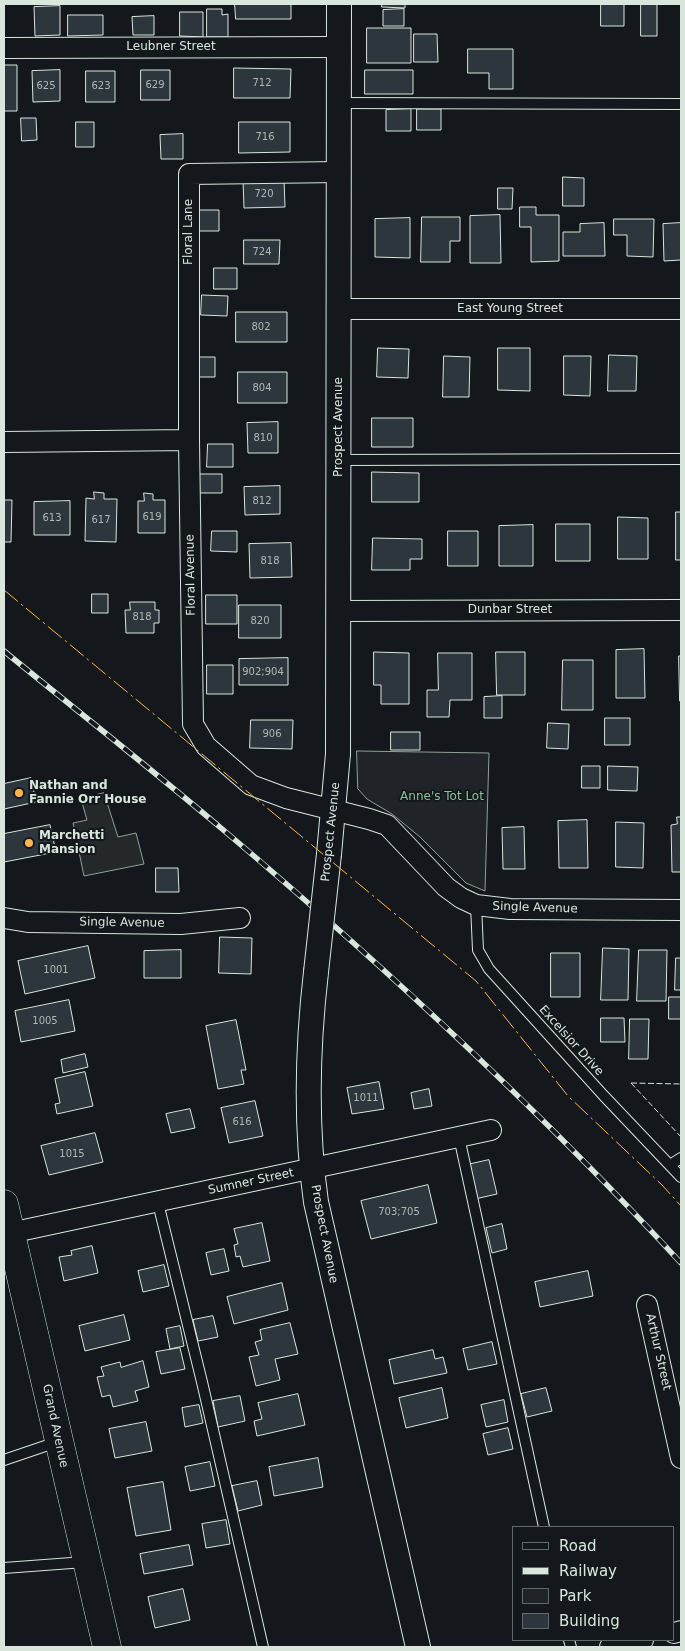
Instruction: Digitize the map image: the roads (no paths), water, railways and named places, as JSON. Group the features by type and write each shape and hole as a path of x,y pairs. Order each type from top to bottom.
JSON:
{"main road":[{"name":"Grand Avenue","path":"4,1204 7,1233 107,1647"}],"street":[{"name":"Prospect Avenue","path":"339,4 338,754 316,972 307,1087 312,1169 321,1229 418,1647"},
{"name":"Leubner Street","path":"4,48 339,47"},
{"name":"Floral Lane","path":"188,440 189,174 339,172"},
{"name":"East Young Street","path":"339,309 681,309"},
{"path":"4,442 188,440"},
{"name":"Floral Avenue","path":"188,440 193,724 206,746 251,784 286,798 333,809"},
{"name":"Dunbar Street","path":"339,611 681,610"},
{"name":"Single Avenue","path":"333,809 387,826 446,887 461,898 476,905 510,909 681,910"},
{"name":"Single Avenue","path":"4,918 28,922 162,924 213,922 240,918"},
{"name":"Sumner Street","path":"7,1233 158,1203 491,1130"},
{"name":"Arthur Street","path":"647,1305 681,1458"},
{"path":"610,1647 638,1641"}],"lane":[{"path":"339,103 681,104"},
{"path":"339,460 681,459"},
{"name":"Excelsior Drive","path":"476,905 478,950 489,969 681,1177"},
{"path":"458,1137 544,1526"},
{"path":"670,1165 681,1158"},
{"path":"158,1203 200,1373 263,1647"},
{"path":"4,1460 58,1442"},
{"path":"4,1568 86,1562"}],"railway":[{"path":"4,651 221,828 400,985 515,1093 627,1205 681,1263"}],"place":[{"name":"Nathan and Fannie Orr House","path":"19,793"},
{"name":"Marchetti Mansion","path":"29,843"}],"park label":[{"name":"Anne's Tot Lot","path":"442,797"}]}
